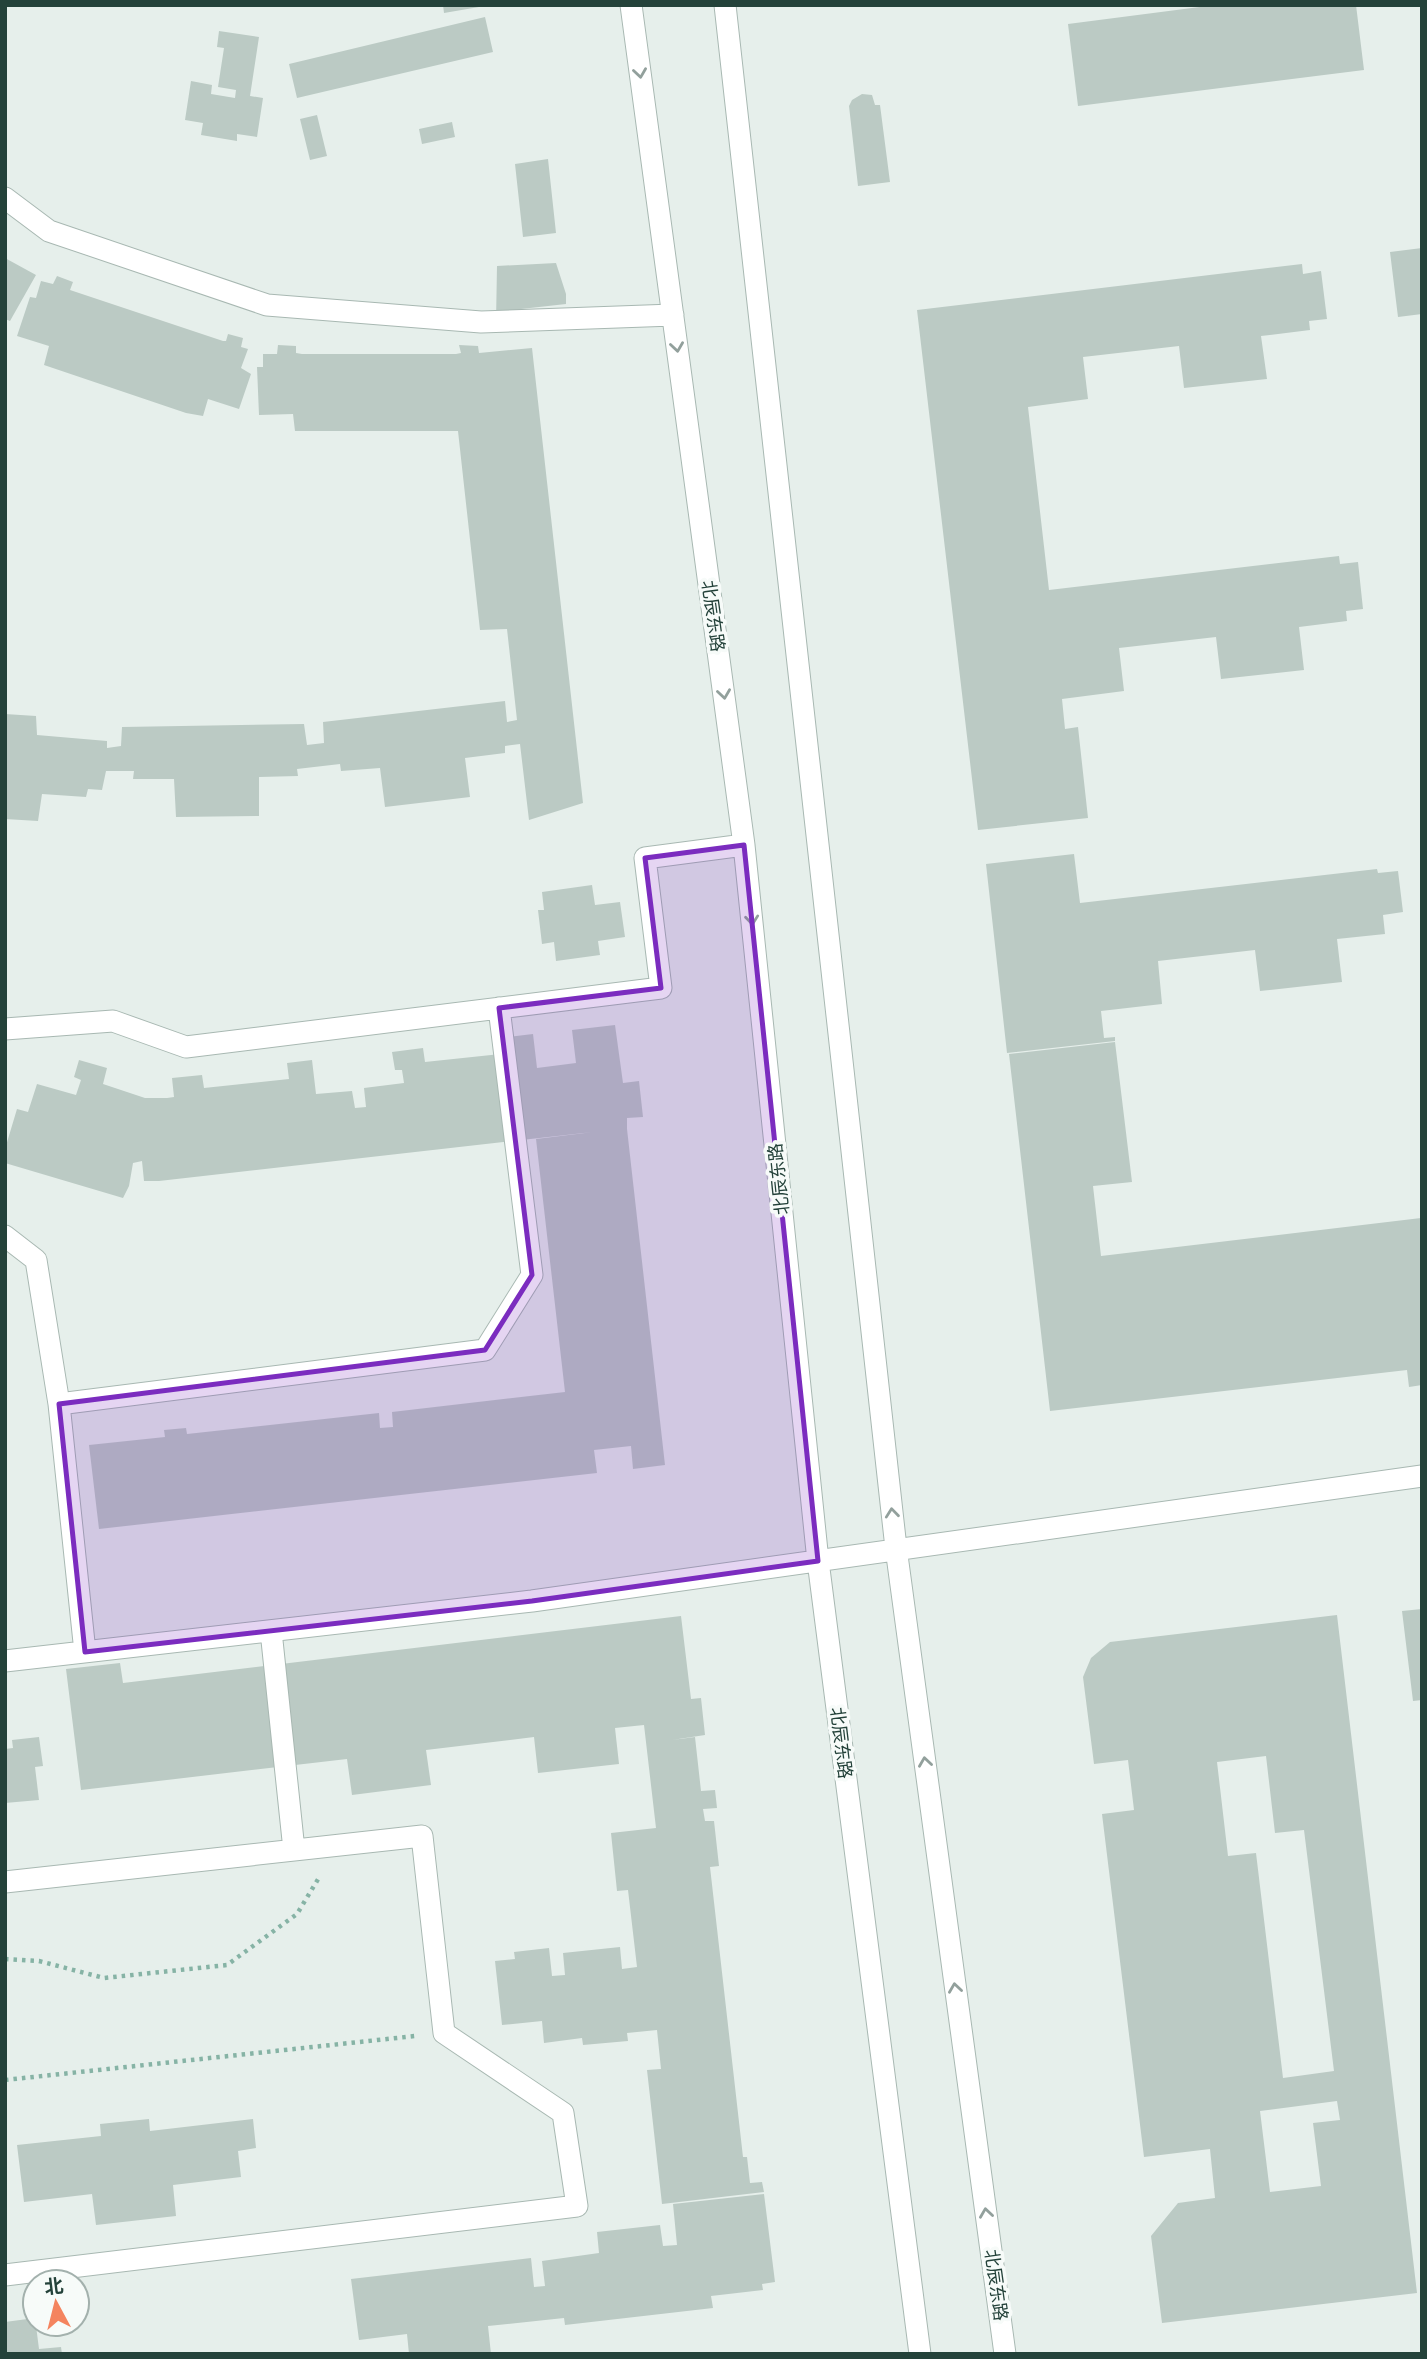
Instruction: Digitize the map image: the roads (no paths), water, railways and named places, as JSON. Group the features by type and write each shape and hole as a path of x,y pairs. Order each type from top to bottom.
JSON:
{"street":[{"name":"北辰东路","path":"631,5 744,845 818,1561 920,2354"},
{"name":"北辰东路","path":"725,5 896,1548 1005,2354"},
{"path":"5,198 49,231 267,305 481,322 673,315"},
{"path":"5,1029 113,1021 186,1046 661,988 645,858 744,845"},
{"path":"59,1404 485,1350 533,1275 499,1008"},
{"path":"5,1236 36,1260 59,1404 85,1652"},
{"path":"5,1661 532,1601 1422,1476"},
{"path":"271,1631 294,1850"},
{"path":"5,1882 422,1836 444,2033 563,2113 577,2206 5,2276"}]}
